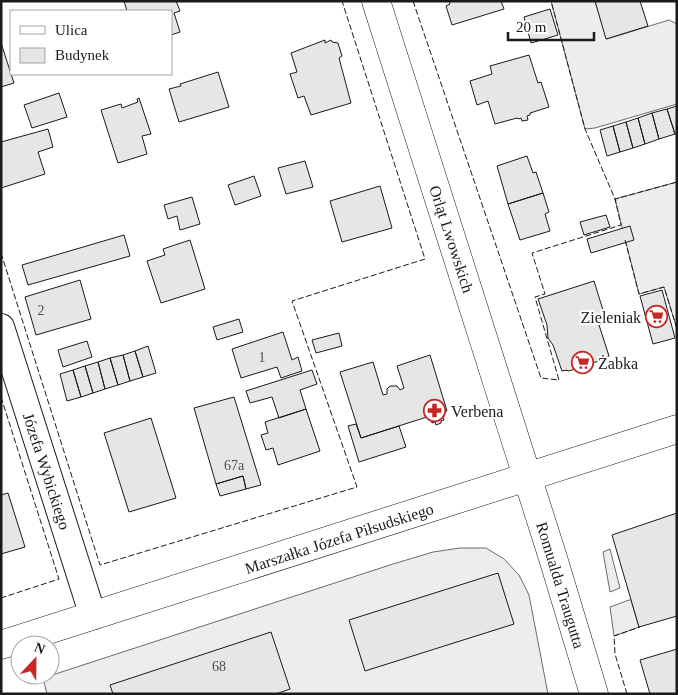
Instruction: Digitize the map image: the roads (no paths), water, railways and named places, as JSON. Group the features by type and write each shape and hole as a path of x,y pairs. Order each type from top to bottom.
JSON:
{"main road":[{"name":"Orląt Lwowskich","path":"376,1 528,477"},
{"name":"Marszałka Józefa Piłsudskiego","path":"1,645 677,430"},
{"name":"Romualda Traugutta","path":"528,477 594,694"}],"street":[{"name":"Józefa Wybickiego","path":"1,327 93,616"}],"place":[{"name":"Zieleniak","path":"657,317"},
{"name":"Żabka","path":"582,363"},
{"name":"Verbena","path":"435,411"}]}
